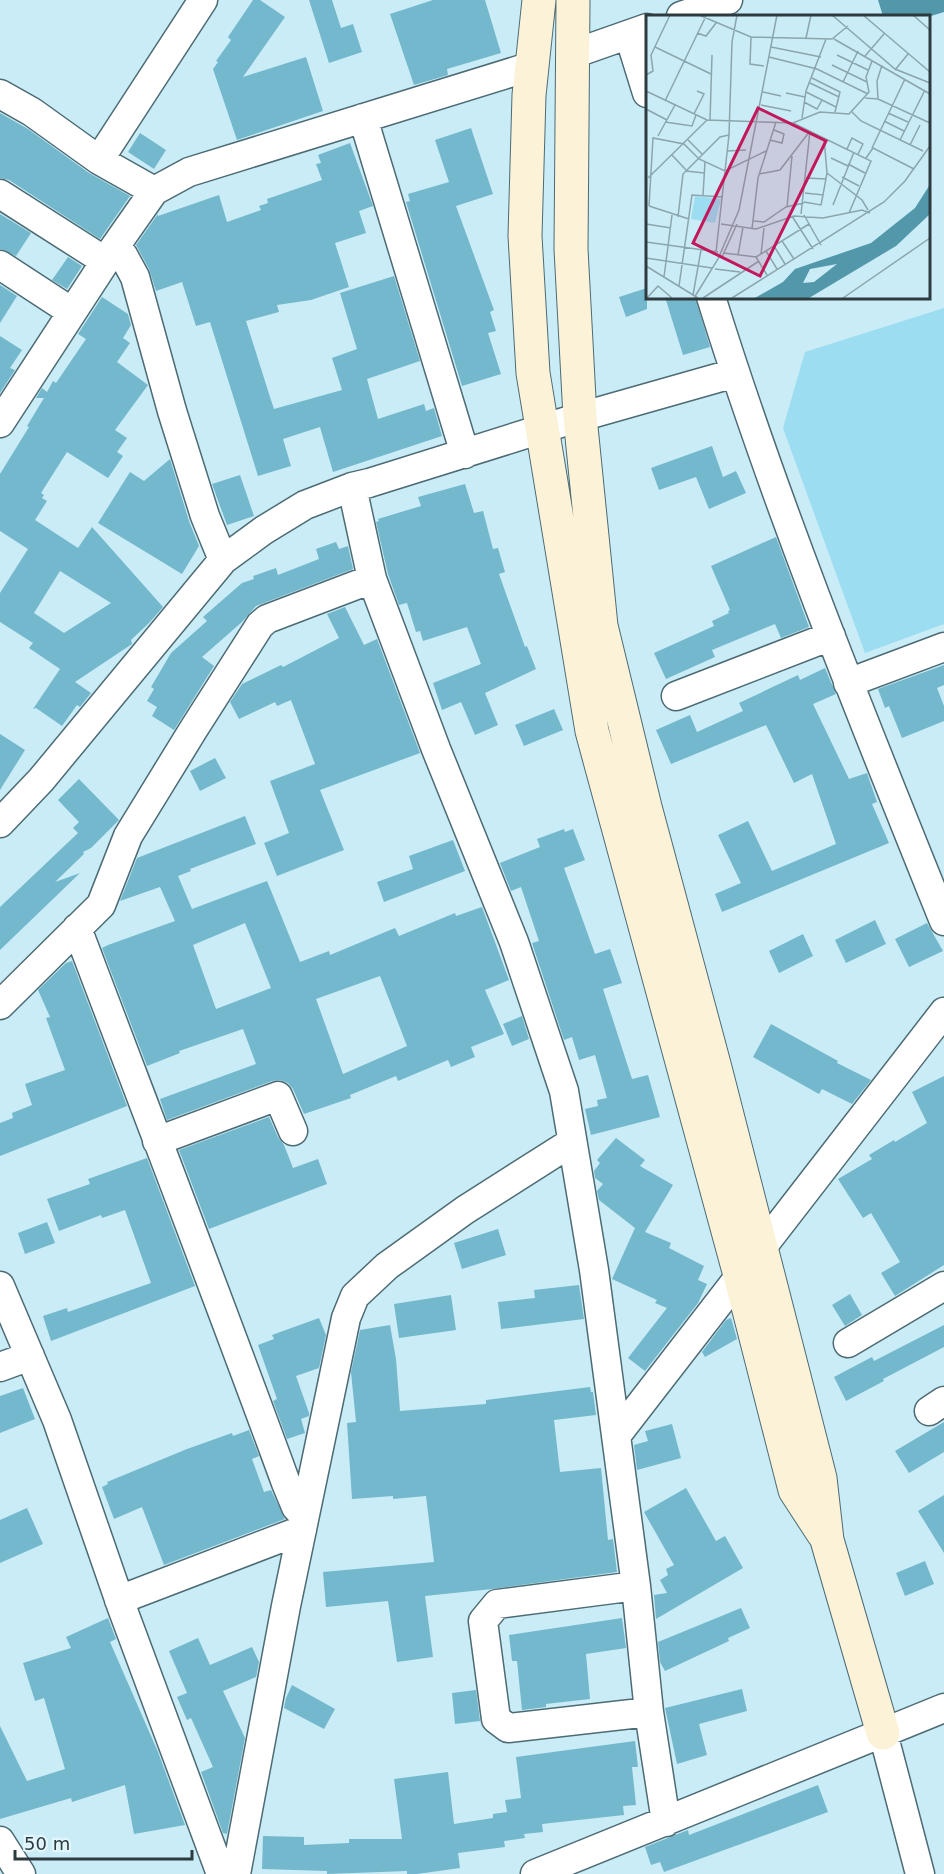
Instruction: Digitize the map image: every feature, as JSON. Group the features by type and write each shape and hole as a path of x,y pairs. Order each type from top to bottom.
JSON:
{"street":[{"path":"99,160 203,0"},
{"path":"539,0 529,95 525,236 533,373 592,731 740,1275 795,1490 827,1540"},
{"path":"573,0 571,249 580,417 601,626 645,807 820,1478 827,1540 883,1733 920,1874"},
{"path":"684,15 728,0"},
{"path":"573,54 638,31 646,86"},
{"path":"2,415 154,190 189,172 532,66"},
{"path":"0,94 32,112 99,160 154,190"},
{"path":"363,118 465,454"},
{"path":"0,194 110,254 123,255 135,277 172,411 205,516 223,560"},
{"path":"0,265 72,312"},
{"path":"711,298 735,373 848,683 944,921"},
{"path":"0,823 41,780 223,560 264,530 305,505 352,487 465,454 542,428 735,373"},
{"path":"352,487 372,579 436,749 514,942 564,1091 594,1270 636,1586 649,1712 666,1822"},
{"path":"0,1005 101,905 128,836 260,625 276,615 372,579"},
{"path":"676,696 831,636"},
{"path":"848,683 944,647"},
{"path":"0,843 31,815 39,804 42,797 41,780"},
{"path":"77,928 303,1523"},
{"path":"616,1436 944,1012"},
{"path":"158,1141 278,1096 292,1131"},
{"path":"236,1874 303,1523 346,1318 355,1296 387,1266 465,1210 572,1142"},
{"path":"0,1286 57,1419 119,1600 220,1874"},
{"path":"848,1343 944,1286"},
{"path":"0,1367 30,1356"},
{"path":"119,1600 303,1523"},
{"path":"636,1586 497,1604 483,1621 496,1719 508,1728 649,1712"},
{"path":"535,1874 944,1708"},
{"path":"0,1841 21,1874"}],"shaded area":[{"path":"878,0 944,0 944,12 929,17 883,15"},
{"path":"944,308 944,624 865,653 783,428 805,352"}],"building":[{"path":"253,0 260,0 285,17 243,77 306,57 323,111 237,140 213,69 231,40 228,37"},
{"path":"309,0 332,0 341,28 353,24 362,52 329,63"},
{"path":"433,0 485,0 501,53 447,69 448,75 414,85 390,14"},
{"path":"0,113 28,129 89,173 130,196 100,239 9,180 0,178"},
{"path":"471,128 493,194 456,206 494,310 490,312 496,331 488,333 501,374 462,386 406,202 410,201 408,194 449,182 435,140"},
{"path":"140,133 166,150 154,169 128,152"},
{"path":"350,143 373,206 359,211 366,233 335,243 349,287 311,300 277,305 279,312 246,321 274,409 342,390 332,358 357,349 340,293 394,276 420,361 367,379 378,419 424,404 426,411 434,408 442,436 333,472 320,427 283,439 291,466 258,476 210,322 196,326 182,282 156,291 149,269 136,245 158,214 158,216 219,195 227,222 261,210 259,206 268,203 267,199 322,180 316,164 321,163 318,155"},
{"path":"0,214 31,233 16,256 0,249"},
{"path":"68,257 82,266 67,289 52,280"},
{"path":"0,285 17,296 0,323"},
{"path":"646,288 647,309 626,317 619,297"},
{"path":"102,297 128,314 131,325 123,338 130,343 117,362 148,385 115,430 127,438 117,452 123,456 108,478 67,452 41,493 44,495 42,498 47,501 35,520 78,548 92,527 163,607 131,640 132,644 75,682 91,693 80,707 77,705 62,726 36,708 33,709 60,669 29,648 33,643 0,622 0,593 28,549 0,531 0,474 44,398 36,398 42,388 47,392 53,381 56,383 86,339 78,334","holes":["60,571 111,603 64,633 34,613"]},
{"path":"665,298 695,298 710,347 683,355"},
{"path":"0,336 22,350 10,368 15,370 0,393"},
{"path":"712,446 723,477 736,471 746,493 709,509 696,477 659,490 651,468"},
{"path":"170,459 199,546 182,574 98,523 130,472 144,481"},
{"path":"240,475 254,516 227,525 212,484"},
{"path":"465,484 474,513 483,511 493,549 498,548 505,572 499,574 525,647 527,646 536,669 485,693 498,725 475,735 461,702 442,710 433,683 481,664 467,627 423,641 420,631 416,632 407,603 399,605 388,574 376,522 379,521 378,519 421,506 418,497"},
{"path":"776,537 809,627 781,638 775,624 712,650 715,657 666,679 654,653 714,626 712,621 729,613 730,610 711,566"},
{"path":"336,542 339,549 348,546 353,569 256,606 242,622 202,657 214,666 174,730 152,716 157,707 147,701 154,689 151,687 171,653 207,621 203,617 242,583 254,579 253,576 276,568 278,575 319,559 316,549"},
{"path":"345,607 364,645 377,639 420,753 320,790 344,850 277,876 264,843 289,833 270,781 315,764 291,700 277,706 275,702 239,719 230,702 242,684 281,665 283,667 339,638 327,614"},
{"path":"944,665 944,685 937,688 944,706 944,721 902,738 889,706 885,708 878,689"},
{"path":"825,668 836,694 813,704 849,779 867,773 877,802 872,804 889,843 722,912 715,894 741,883 718,835 748,821 772,871 836,844 812,774 794,783 766,725 671,764 656,730 690,715 697,732 743,711 739,703 798,675 800,680"},
{"path":"554,709 563,730 524,746 515,725"},
{"path":"0,734 25,750 0,790"},
{"path":"215,758 226,778 200,791 190,771"},
{"path":"79,779 119,820 91,848 83,852 84,854 55,882 80,873 0,950 0,907 78,833 73,828 79,822 58,800"},
{"path":"245,816 256,844 190,869 191,871 178,876 192,909 267,881 300,962 329,951 330,955 395,928 399,936 455,913 456,916 482,907 509,980 485,990 504,1034 471,1047 475,1057 451,1067 448,1060 398,1081 396,1076 350,1095 351,1098 304,1114 293,1089 288,1083 280,1080 167,1120 160,1099 256,1064 243,1029 179,1051 180,1053 147,1066 102,948 175,921 160,887 120,901 137,858","holes":["245,923 271,988 216,1009 193,945","380,976 407,1046 343,1074 316,999"]},
{"path":"564,829 565,832 573,829 585,860 564,868 595,954 610,949 622,983 603,989 632,1079 648,1075 660,1117 591,1135 585,1109 598,1106 597,1100 607,1098 595,1055 579,1060 572,1037 564,1040 532,943 539,941 521,887 511,891 500,863 540,847 537,839"},
{"path":"453,840 465,871 384,902 377,882 413,869 409,856"},
{"path":"875,920 886,944 846,963 835,940"},
{"path":"927,923 943,951 909,967 895,939"},
{"path":"803,934 813,956 779,973 769,951"},
{"path":"72,961 127,1106 0,1156 0,1123 13,1118 12,1113 32,1105 25,1084 65,1070 46,1018 50,1017 38,990 66,963"},
{"path":"522,1016 529,1039 512,1046 503,1024"},
{"path":"771,1024 871,1080 852,1104 822,1089 819,1094 753,1057"},
{"path":"944,1076 944,1265 895,1296 881,1273 900,1262 871,1213 863,1218 838,1179 872,1159 869,1155 927,1123 912,1092"},
{"path":"269,1117 293,1168 318,1159 327,1184 209,1229 179,1150"},
{"path":"616,1138 645,1160 640,1166 673,1185 645,1232 671,1243 669,1248 704,1266 698,1280 707,1284 698,1303 645,1371 628,1358 667,1308 655,1303 657,1300 612,1279 635,1228 599,1200 597,1191 603,1184 595,1178 594,1171 600,1163 597,1160"},
{"path":"147,1158 195,1286 51,1341 43,1316 67,1308 68,1312 151,1283 125,1210 102,1218 101,1215 59,1231 47,1199 90,1184 88,1179"},
{"path":"47,1222 55,1243 25,1254 18,1233"},
{"path":"498,1229 506,1255 462,1269 454,1243"},
{"path":"579,1285 584,1319 501,1329 498,1302 535,1298 534,1290"},
{"path":"850,1294 862,1315 845,1326 832,1305"},
{"path":"451,1295 456,1330 399,1338 394,1304"},
{"path":"319,1318 326,1335 319,1368 296,1376 309,1413 309,1416 301,1419 305,1433 287,1439 273,1401 277,1399 258,1345 274,1339 272,1335"},
{"path":"731,1318 737,1339 705,1357 702,1352 726,1320"},
{"path":"390,1325 396,1359 400,1411 486,1404 486,1400 590,1387 593,1392 596,1415 554,1420 560,1472 601,1468 608,1540 613,1539 617,1572 425,1596 433,1657 397,1662 388,1601 326,1607 323,1572 434,1562 426,1496 352,1499 347,1423 356,1422 351,1372 360,1330"},
{"path":"944,1325 944,1347 846,1401 834,1377 872,1357 874,1361"},
{"path":"23,1388 35,1419 0,1433 0,1396"},
{"path":"944,1422 944,1452 909,1473 895,1451"},
{"path":"672,1424 681,1458 637,1470 634,1445 648,1441 645,1431"},
{"path":"249,1430 259,1456 252,1459 264,1492 271,1490 285,1519 164,1565 142,1507 114,1519 102,1487 108,1484 107,1482 187,1449 232,1433 233,1436"},
{"path":"686,1488 716,1541 725,1536 743,1568 656,1619 654,1595 667,1593 660,1580 668,1575 666,1569 674,1565 644,1512"},
{"path":"944,1495 944,1553 918,1511"},
{"path":"27,1508 43,1544 0,1563 0,1520"},
{"path":"925,1561 934,1584 905,1596 896,1573"},
{"path":"741,1608 750,1628 728,1638 729,1641 665,1671 660,1662 658,1642"},
{"path":"108,1618 116,1639 110,1642 158,1752 185,1825 134,1834 125,1785 72,1802 71,1798 0,1819 0,1726 27,1781 65,1769 44,1698 35,1701 23,1663 71,1648 66,1637"},
{"path":"622,1618 626,1648 586,1654 590,1699 546,1704 546,1707 522,1710 517,1661 512,1661 509,1635"},
{"path":"198,1638 210,1665 252,1647 259,1662 256,1677 223,1691 245,1738 227,1834 223,1833 201,1772 213,1767 191,1718 187,1720 177,1697 187,1693 169,1651"},
{"path":"292,1685 335,1709 324,1729 284,1708"},
{"path":"742,1689 747,1711 699,1724 707,1755 677,1764 665,1708"},
{"path":"476,1690 480,1721 455,1724 452,1693"},
{"path":"635,1741 638,1767 632,1767 636,1805 623,1806 624,1815 542,1824 543,1832 524,1834 525,1838 504,1841 505,1847 458,1853 460,1868 417,1874 407,1874 407,1871 327,1874 327,1871 262,1869 263,1836 304,1837 304,1845 349,1843 349,1839 402,1839 394,1779 448,1772 454,1824 493,1818 493,1814 507,1812 505,1800 521,1798 516,1757"},
{"path":"818,1785 828,1812 664,1872 660,1862 651,1865 645,1847 688,1830 689,1835"}]}
